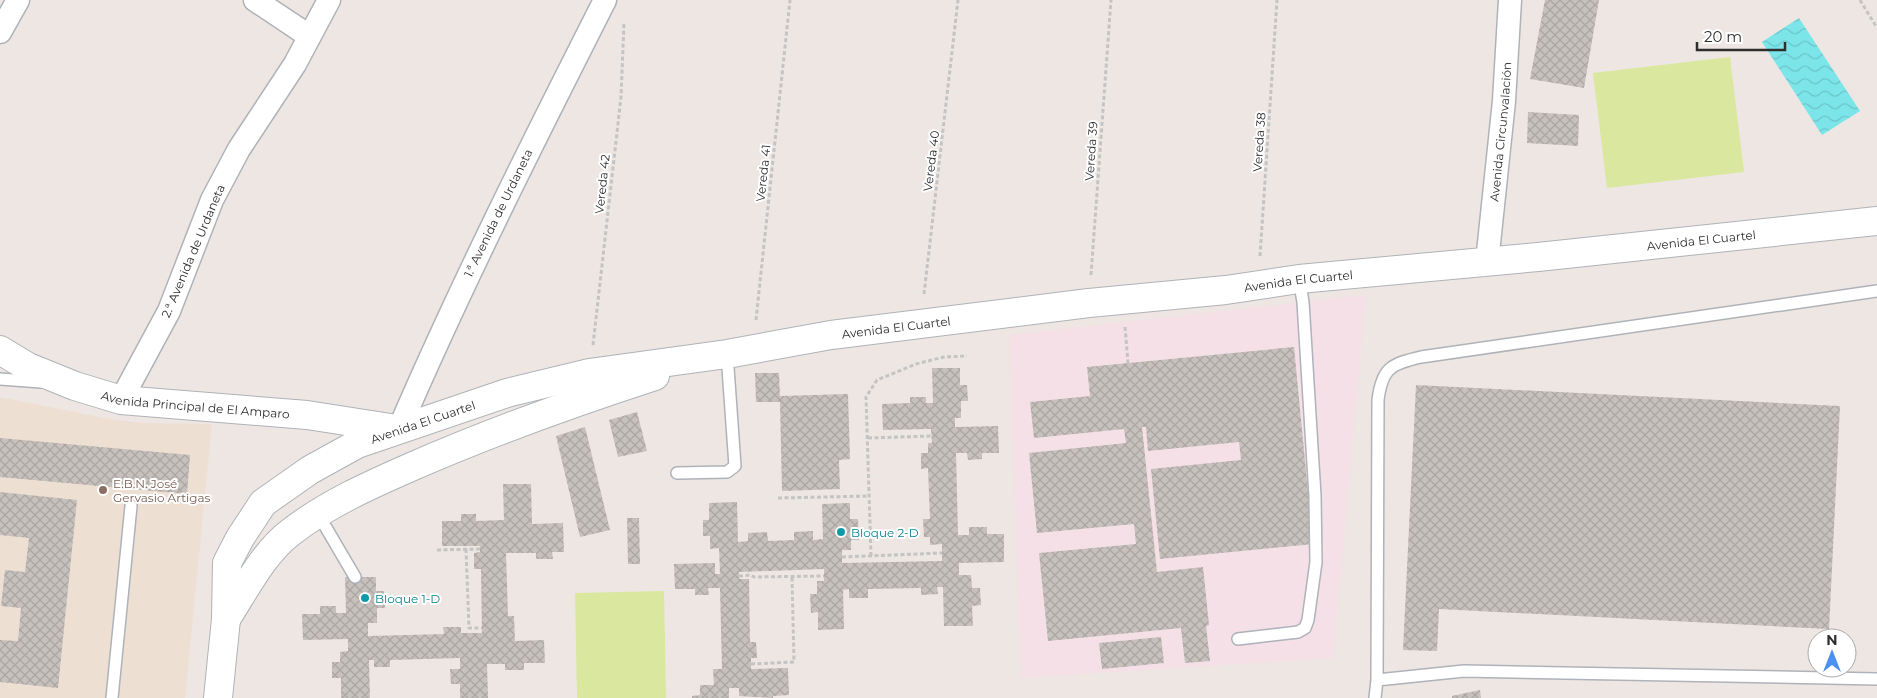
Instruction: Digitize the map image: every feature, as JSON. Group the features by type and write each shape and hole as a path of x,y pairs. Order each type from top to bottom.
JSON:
{"main road":[{"name":"Avenida El Cuartel","path":"218,698 226,619 227,564 240,538 263,503 303,474 357,444 508,393 589,373 734,352 832,335 1299,279 1487,262 1877,221"},
{"name":"Avenida Principal de El Amparo","path":"0,350 28,367 75,386 121,400 307,415 399,429"},
{"name":"Avenida El Cuartel","path":"226,619 271,551 290,532 366,487 542,413 734,352"},
{"path":"366,487 399,429 422,444 446,452"}],"street":[{"path":"0,32 18,0"},
{"path":"254,0 309,36"},
{"name":"2.ª Avenida de Urdaneta","path":"121,400 169,311 212,200 239,149 295,64 330,0"},
{"name":"Avenida Circunvalación","path":"1487,262 1504,101 1510,0"},
{"name":"1.ª Avenida de Urdaneta","path":"399,429 451,312 544,117 612,7"}],"lane":[{"path":"1238,639 1298,632 1305,628 1308,620 1316,562 1315,496 1303,302 1299,279"},
{"path":"1375,698 1378,680 1378,400 1380,382 1387,371 1396,363 1421,357 1877,291"},
{"path":"677,473 727,472 735,466 734,352"},
{"path":"0,378 75,386"},
{"path":"112,698 131,506"},
{"path":"318,514 355,576"},
{"path":"1378,680 1464,672 1877,679"}],"path":[{"name":"Vereda 41","path":"734,352 790,0"},
{"name":"Vereda 40","path":"921,325 958,0"},
{"name":"Vereda 39","path":"1089,303 1111,0"},
{"name":"Vereda 38","path":"1258,285 1277,0"},
{"path":"1860,0 1877,28"},
{"name":"Vereda 42","path":"589,373 621,97 624,22 612,7"},
{"path":"1120,300 1128,363"},
{"path":"871,556 866,397 877,380 916,364 944,357 967,356"},
{"path":"868,438 931,436"},
{"path":"778,498 869,496"},
{"path":"466,549 469,628 482,628"},
{"path":"438,550 480,549"},
{"path":"842,557 942,553"},
{"path":"740,576 824,576"},
{"path":"751,664 794,662 792,576"}],"shaded area":[{"path":"1366,295 1333,658 1021,678 1009,335"},
{"name":"E.B.N. José Gervasio Artigas","path":"0,397 109,419 143,423 212,424 185,698 0,698"}],"green space":[{"path":"1730,57 1744,172 1607,188 1593,73"},
{"path":"664,591 666,698 577,698 575,593"}],"water":[{"path":"1799,18 1860,111 1822,135 1762,42"}],"building":[{"path":"1545,0 1599,0 1584,88 1530,79"},
{"path":"1528,112 1579,115 1578,146 1527,143"},
{"path":"1294,347 1313,544 1160,559 1151,469 1241,460 1239,442 1148,451 1146,427 1142,427 1157,572 1203,567 1209,625 1206,626 1210,661 1185,663 1181,628 1048,641 1039,553 1136,544 1134,524 1037,533 1029,453 1126,443 1124,429 1034,438 1030,402 1090,396 1087,367"},
{"name":"Bloque 2-D","path":"932,368 960,368 960,385 967,385 968,401 961,401 961,418 955,418 955,427 998,426 999,453 982,453 982,459 968,460 967,453 956,453 958,535 969,535 969,527 987,527 987,534 1004,534 1004,562 959,563 959,575 971,575 972,588 980,588 981,605 972,606 973,626 944,626 943,587 937,587 938,594 921,595 921,588 868,589 868,598 849,598 849,589 843,590 844,629 818,630 818,612 811,613 810,594 817,594 817,581 824,581 824,569 739,572 739,579 749,579 750,642 756,642 757,658 751,658 751,669 788,668 789,695 773,696 773,698 739,696 739,688 729,688 729,698 692,698 692,696 700,695 700,685 714,685 713,669 722,669 720,588 708,588 709,595 695,595 695,589 675,589 674,564 715,563 715,574 720,574 719,548 710,549 710,536 703,536 703,520 709,520 709,503 737,502 738,542 748,541 748,533 767,532 768,541 794,540 794,532 813,531 813,540 823,539 822,504 850,503 850,519 858,519 859,540 851,540 851,550 842,550 842,563 942,561 942,544 930,545 930,537 924,537 923,519 930,519 928,468 921,469 921,453 928,453 928,443 932,443 931,429 883,430 882,404 910,403 910,397 926,397 926,403 933,403"},
{"path":"755,373 779,373 780,396 848,394 850,459 839,460 840,489 782,491 780,402 756,402"},
{"path":"1416,385 1840,406 1829,628 1439,609 1437,651 1403,650"},
{"path":"637,412 647,451 618,457 609,420"},
{"path":"585,427 610,530 580,537 556,436"},
{"path":"0,438 190,455 187,494 0,477"},
{"name":"Bloque 1-D","path":"503,484 531,484 532,524 563,523 564,552 552,552 553,559 536,559 536,553 506,553 508,616 514,616 515,641 544,640 545,663 524,663 524,670 505,670 505,664 487,664 488,698 460,698 460,684 451,684 450,669 460,669 460,658 390,660 390,667 374,667 374,660 369,660 370,698 341,698 341,678 332,678 332,662 340,662 340,652 348,651 348,639 303,640 302,614 320,614 320,606 336,606 336,613 346,613 345,577 376,577 376,591 384,591 385,608 377,608 377,623 368,623 368,636 444,634 443,627 461,627 461,633 482,633 481,569 474,569 474,553 480,552 480,546 442,546 442,521 461,521 461,514 476,514 476,521 504,520"},
{"path":"0,492 77,500 58,688 0,682 0,640 18,641 21,608 1,606 5,570 25,572 29,538 0,535"},
{"path":"627,518 639,518 640,564 628,564"},
{"path":"1161,637 1164,663 1102,669 1099,643"},
{"path":"1480,690 1481,698 1452,698 1452,696"}],"place":[{"name":"E.B.N. José Gervasio Artigas","path":"103,490"},
{"name":"Bloque 2-D","path":"841,532"},
{"name":"Bloque 1-D","path":"365,598"}]}
